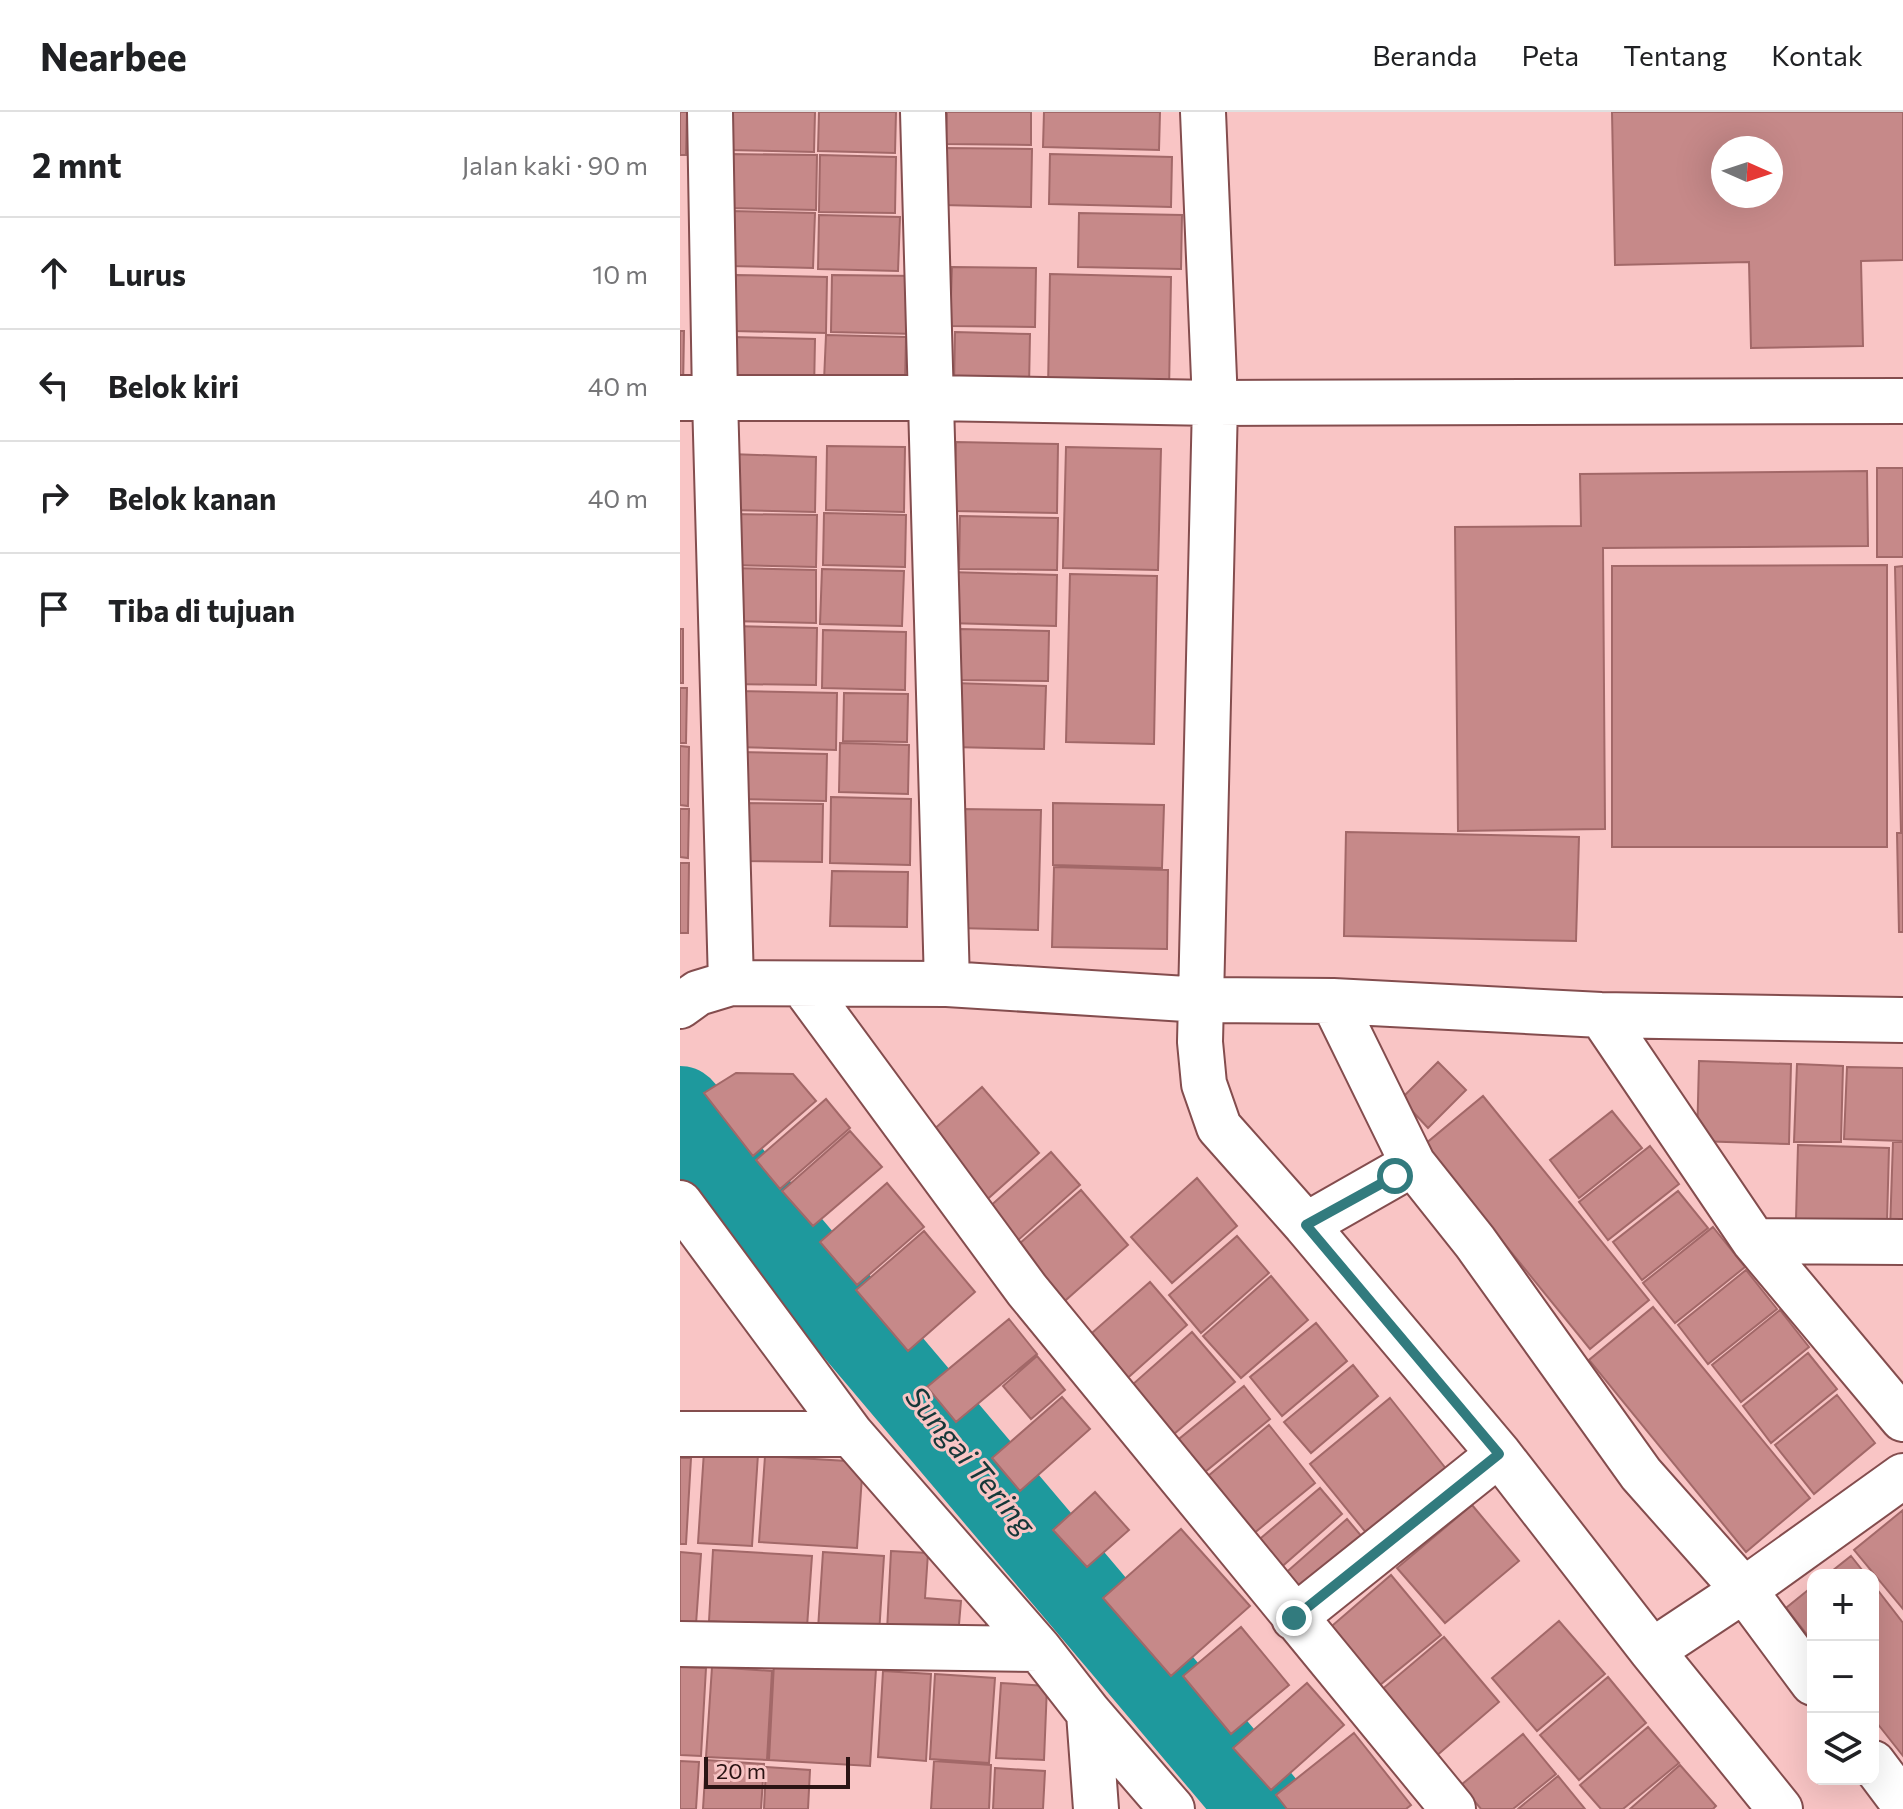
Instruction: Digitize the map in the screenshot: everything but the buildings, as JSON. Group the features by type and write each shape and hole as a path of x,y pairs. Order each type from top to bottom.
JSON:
{"street":[{"path":"710,112 697,398 703,994 802,984 947,984 1202,1000 1333,1001 1601,1015 1903,1020"},
{"path":"923,112 947,984"},
{"path":"1203,112 1215,403 1201,1064 1207,1095 1219,1127 1499,1454 1780,1809"},
{"path":"697,398 1215,403 1903,401"},
{"path":"802,984 1027,1290 1453,1809"},
{"path":"1333,1001 1413,1164 1475,1242 1641,1474 1744,1590 1807,1675"},
{"path":"1601,1015 1754,1241 1903,1419"},
{"path":"1306,1225 1413,1164"},
{"path":"680,1203 851,1434 1039,1649 1089,1713 1172,1809"},
{"path":"1754,1241 1903,1242"},
{"path":"680,1434 851,1434"},
{"path":"1294,1618 1499,1454"},
{"path":"1652,1651 1744,1590 1903,1476"},
{"path":"680,1644 1039,1649"},
{"path":"1089,1713 1096,1809"},
{"path":"1879,1771 1903,1803"}],"waterway":[{"name":"Sungai Tering","path":"680,1110 723,1170 1264,1809"}],"route":[{"path":"1294,1618 1499,1454 1306,1225 1395,1176"}]}
